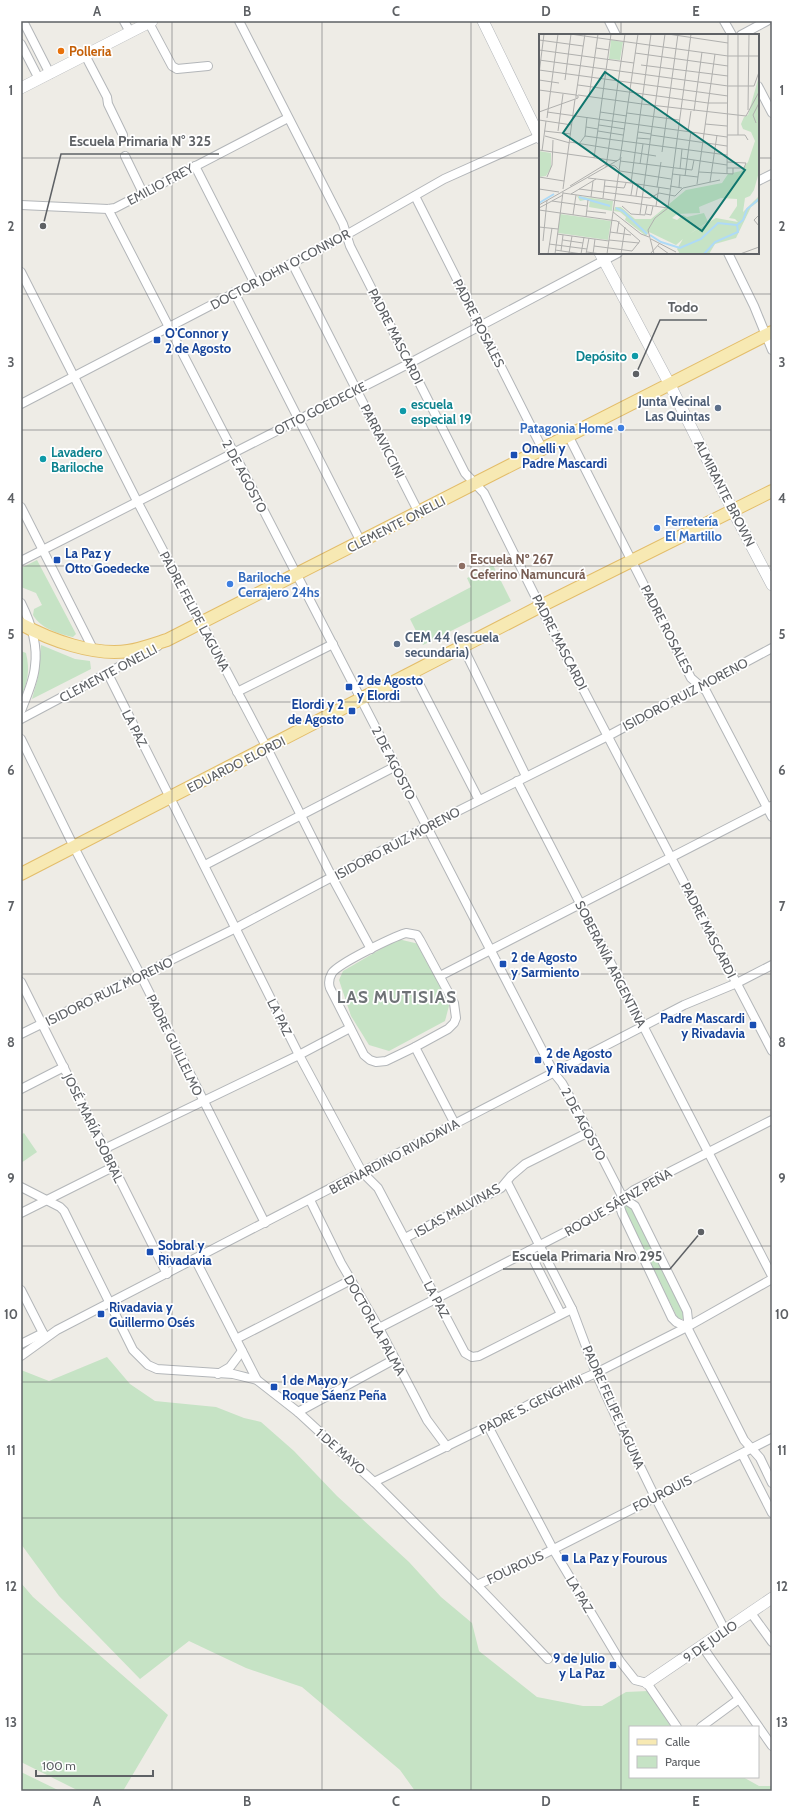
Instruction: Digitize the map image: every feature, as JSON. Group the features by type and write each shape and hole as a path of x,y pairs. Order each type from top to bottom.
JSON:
{"main road":[{"path":"483,21 539,135"},
{"path":"21,88 150,22"},
{"name":"ALMIRANTE BROWN","path":"602,257 670,385 772,585"},
{"name":"CLEMENTE ONELLI","path":"166,640 201,624 769,334"},
{"name":"EDUARDO ELORDI","path":"21,874 541,606 772,491"},
{"path":"26,627 58,642 93,649 126,651 166,640"},
{"name":"9 DE JULIO","path":"648,1683 772,1598"}],"street":[{"path":"23,21 50,74"},
{"path":"124,21 130,32"},
{"name":"PADRE MASCARDI","path":"239,21 343,224 346,234 465,473 484,493 608,736 772,1051"},
{"path":"609,21 616,34"},
{"path":"724,21 731,34"},
{"path":"743,34 767,21"},
{"path":"150,22 172,66 177,69 208,66"},
{"path":"21,44 39,79"},
{"path":"85,55 107,97 108,104 123,135"},
{"path":"759,88 772,113"},
{"name":"EMILIO FREY","path":"21,205 108,210 115,208 288,118"},
{"name":"DOCTOR JOHN O'CONNOR","path":"21,404 292,263 452,175 539,137"},
{"path":"125,156 143,193"},
{"path":"195,166 254,282"},
{"path":"759,180 772,174"},
{"name":"PADRE ROSALES","path":"415,196 543,450"},
{"name":"2 DE AGOSTO","path":"108,210 554,1073 562,1083 623,1198 635,1206 639,1213 687,1311 687,1327 744,1440 760,1458 772,1483"},
{"name":"OTTO GOEDECKE","path":"21,561 410,363 480,326 602,257 614,254"},
{"path":"728,254 769,334 772,350"},
{"name":"PARRAVICCINI","path":"292,263 419,513"},
{"name":"PADRE FELIPE LAGUNA","path":"21,272 137,501 267,748 332,877 371,949"},
{"path":"234,292 361,542"},
{"name":"PADRE ROSALES","path":"569,437 691,678 706,691 770,806 772,817"},
{"path":"21,507 93,649"},
{"path":"21,603 27,615 26,627 36,656 35,667 21,711"},
{"name":"CLEMENTE ONELLI","path":"21,719 148,653 166,640"},
{"path":"237,692 333,644"},
{"path":"463,646 526,776"},
{"name":"ISIDORO RUIZ MORENO","path":"21,1034 236,928 426,827 608,736 772,648"},
{"path":"413,672 479,800"},
{"name":"LA PAZ","path":"108,674 299,1055 362,1172 378,1188 465,1353 472,1357 479,1356 561,1314"},
{"name":"PADRE GUILLELMO","path":"21,739 74,847 141,976 265,1223"},
{"path":"205,865 396,766"},
{"name":"SOBERANÍA ARGENTINA","path":"517,781 772,1276"},
{"path":"440,976 770,806"},
{"path":"412,933 417,935 440,976 454,1003 456,1018 454,1023 448,1029 415,1047 386,1061 376,1062 364,1055 330,988 329,978 336,969 371,949 399,935 412,933"},
{"name":"BERNARDINO RIVADAVIA","path":"21,1344 44,1335 110,1304 691,1002 737,983 772,965"},
{"name":"JOSÉ MARÍA SOBRAL","path":"21,982 167,1274"},
{"path":"104,1149 204,1102 350,1028"},
{"path":"415,1047 455,1124"},
{"path":"21,1089 64,1068"},
{"name":"ROQUE SÁENZ PEÑA","path":"379,1328 606,1211 623,1198 772,1120"},
{"name":"ISLAS MALVINAS","path":"405,1238 501,1188 518,1169 525,1164 589,1132"},
{"path":"21,1213 113,1167"},
{"name":"PADRE FELIPE LAGUNA","path":"507,1182 572,1309 614,1415 724,1630"},
{"name":"1 DE MAYO","path":"21,1187 60,1207 64,1211 133,1350 148,1365 157,1369 171,1371 244,1376 257,1380 298,1412 374,1482 477,1584 548,1659"},
{"name":"2 DE AGOSTO","path":"623,1198 620,1207 622,1213 672,1318 676,1322 687,1327"},
{"name":"DOCTOR LA PALMA","path":"310,1200 351,1280 379,1328 427,1420 447,1447"},
{"path":"529,1251 561,1314 572,1309"},
{"path":"195,1259 257,1380"},
{"name":"PADRE S. GENGHINI","path":"374,1482 447,1447 553,1392 687,1327 772,1279"},
{"path":"236,1340 351,1280"},
{"path":"21,1290 44,1335"},
{"name":"BERNARDINO RIVADAVIA","path":"21,1356 44,1335"},
{"path":"218,1374 230,1367 242,1351"},
{"path":"298,1412 394,1359"},
{"name":"LA PAZ","path":"488,1426 553,1549 624,1666 635,1680 648,1683"},
{"name":"FOURQUIS","path":"553,1549 772,1438"},
{"path":"742,1454 772,1513"},
{"name":"FOUROUS","path":"477,1584 553,1549"},
{"path":"751,1613 772,1642"},
{"path":"702,1646 758,1726"},
{"path":"648,1683 676,1726"},
{"path":"702,1726 739,1699"},
{"path":"759,1727 772,1746"}],"green space":[{"path":"37,560 76,634 73,637 45,627 36,620 33,615 34,609 42,605 36,593 21,587 21,568"},
{"path":"493,565 511,601 423,645 410,619 471,587 467,578"},
{"path":"41,645 75,659 90,661 91,669 32,699 38,677"},
{"path":"21,651 26,653 28,670 27,681 21,697"},
{"path":"398,939 419,944 450,1002 445,1021 389,1051 369,1045 351,1016 339,980 343,971"},
{"path":"24,1133 37,1152 21,1163 21,1135"},
{"path":"630,1204 684,1313 685,1318 681,1320 678,1319 623,1206"},
{"path":"107,1357 130,1384 155,1401 216,1407 244,1418 261,1422 294,1451 337,1496 409,1562 441,1597 472,1623 479,1651 537,1697 583,1706 602,1706 626,1692 648,1691 670,1726 629,1726 629,1778 745,1778 759,1786 772,1786 772,1791 415,1791 400,1770 302,1687 246,1668 189,1641 140,1679 59,1596 21,1544 21,1370 49,1381"},
{"path":"21,1583 33,1597 168,1715 123,1791 79,1791 21,1762"},
{"path":"21,1772 60,1791 21,1791"}],"place":[{"name":"Polleria","path":"61,51"},
{"name":"Escuela Primaria N° 325","path":"43,226"},
{"name":"O'Connor y 2 de Agosto","path":"157,340"},
{"name":"Depósito","path":"635,356"},
{"name":"Todo","path":"636,374"},
{"name":"Junta Vecinal Las Quintas","path":"718,408"},
{"name":"escuela especial 19","path":"403,411"},
{"name":"Patagonia Home","path":"621,428"},
{"name":"Onelli y Padre Mascardi","path":"514,455"},
{"name":"Lavadero Bariloche","path":"43,459"},
{"name":"Ferretería El Martillo","path":"657,528"},
{"name":"La Paz y Otto Goedecke","path":"57,560"},
{"name":"Escuela Nº 267 Ceferino Namuncurá","path":"462,566"},
{"name":"Bariloche Cerrajero 24hs","path":"230,584"},
{"name":"CEM 44 (escuela secundaria)","path":"397,644"},
{"name":"2 de Agosto y Elordi","path":"349,687"},
{"name":"Elordi y 2 de Agosto","path":"352,711"},
{"name":"2 de Agosto y Sarmiento","path":"503,964"},
{"name":"Padre Mascardi y Rivadavia","path":"753,1025"},
{"name":"2 de Agosto y Rivadavia","path":"538,1060"},
{"name":"Escuela Primaria Nro 295","path":"701,1232"},
{"name":"Sobral y Rivadavia","path":"150,1252"},
{"name":"Rivadavia y Guillermo Osés","path":"101,1314"},
{"name":"1 de Mayo y Roque Sáenz Peña","path":"274,1387"},
{"name":"La Paz y Fourous","path":"565,1558"},
{"name":"9 de Julio y La Paz","path":"613,1665"}],"district":[{"name":"LAS MUTISIAS","path":"397,997"}]}
